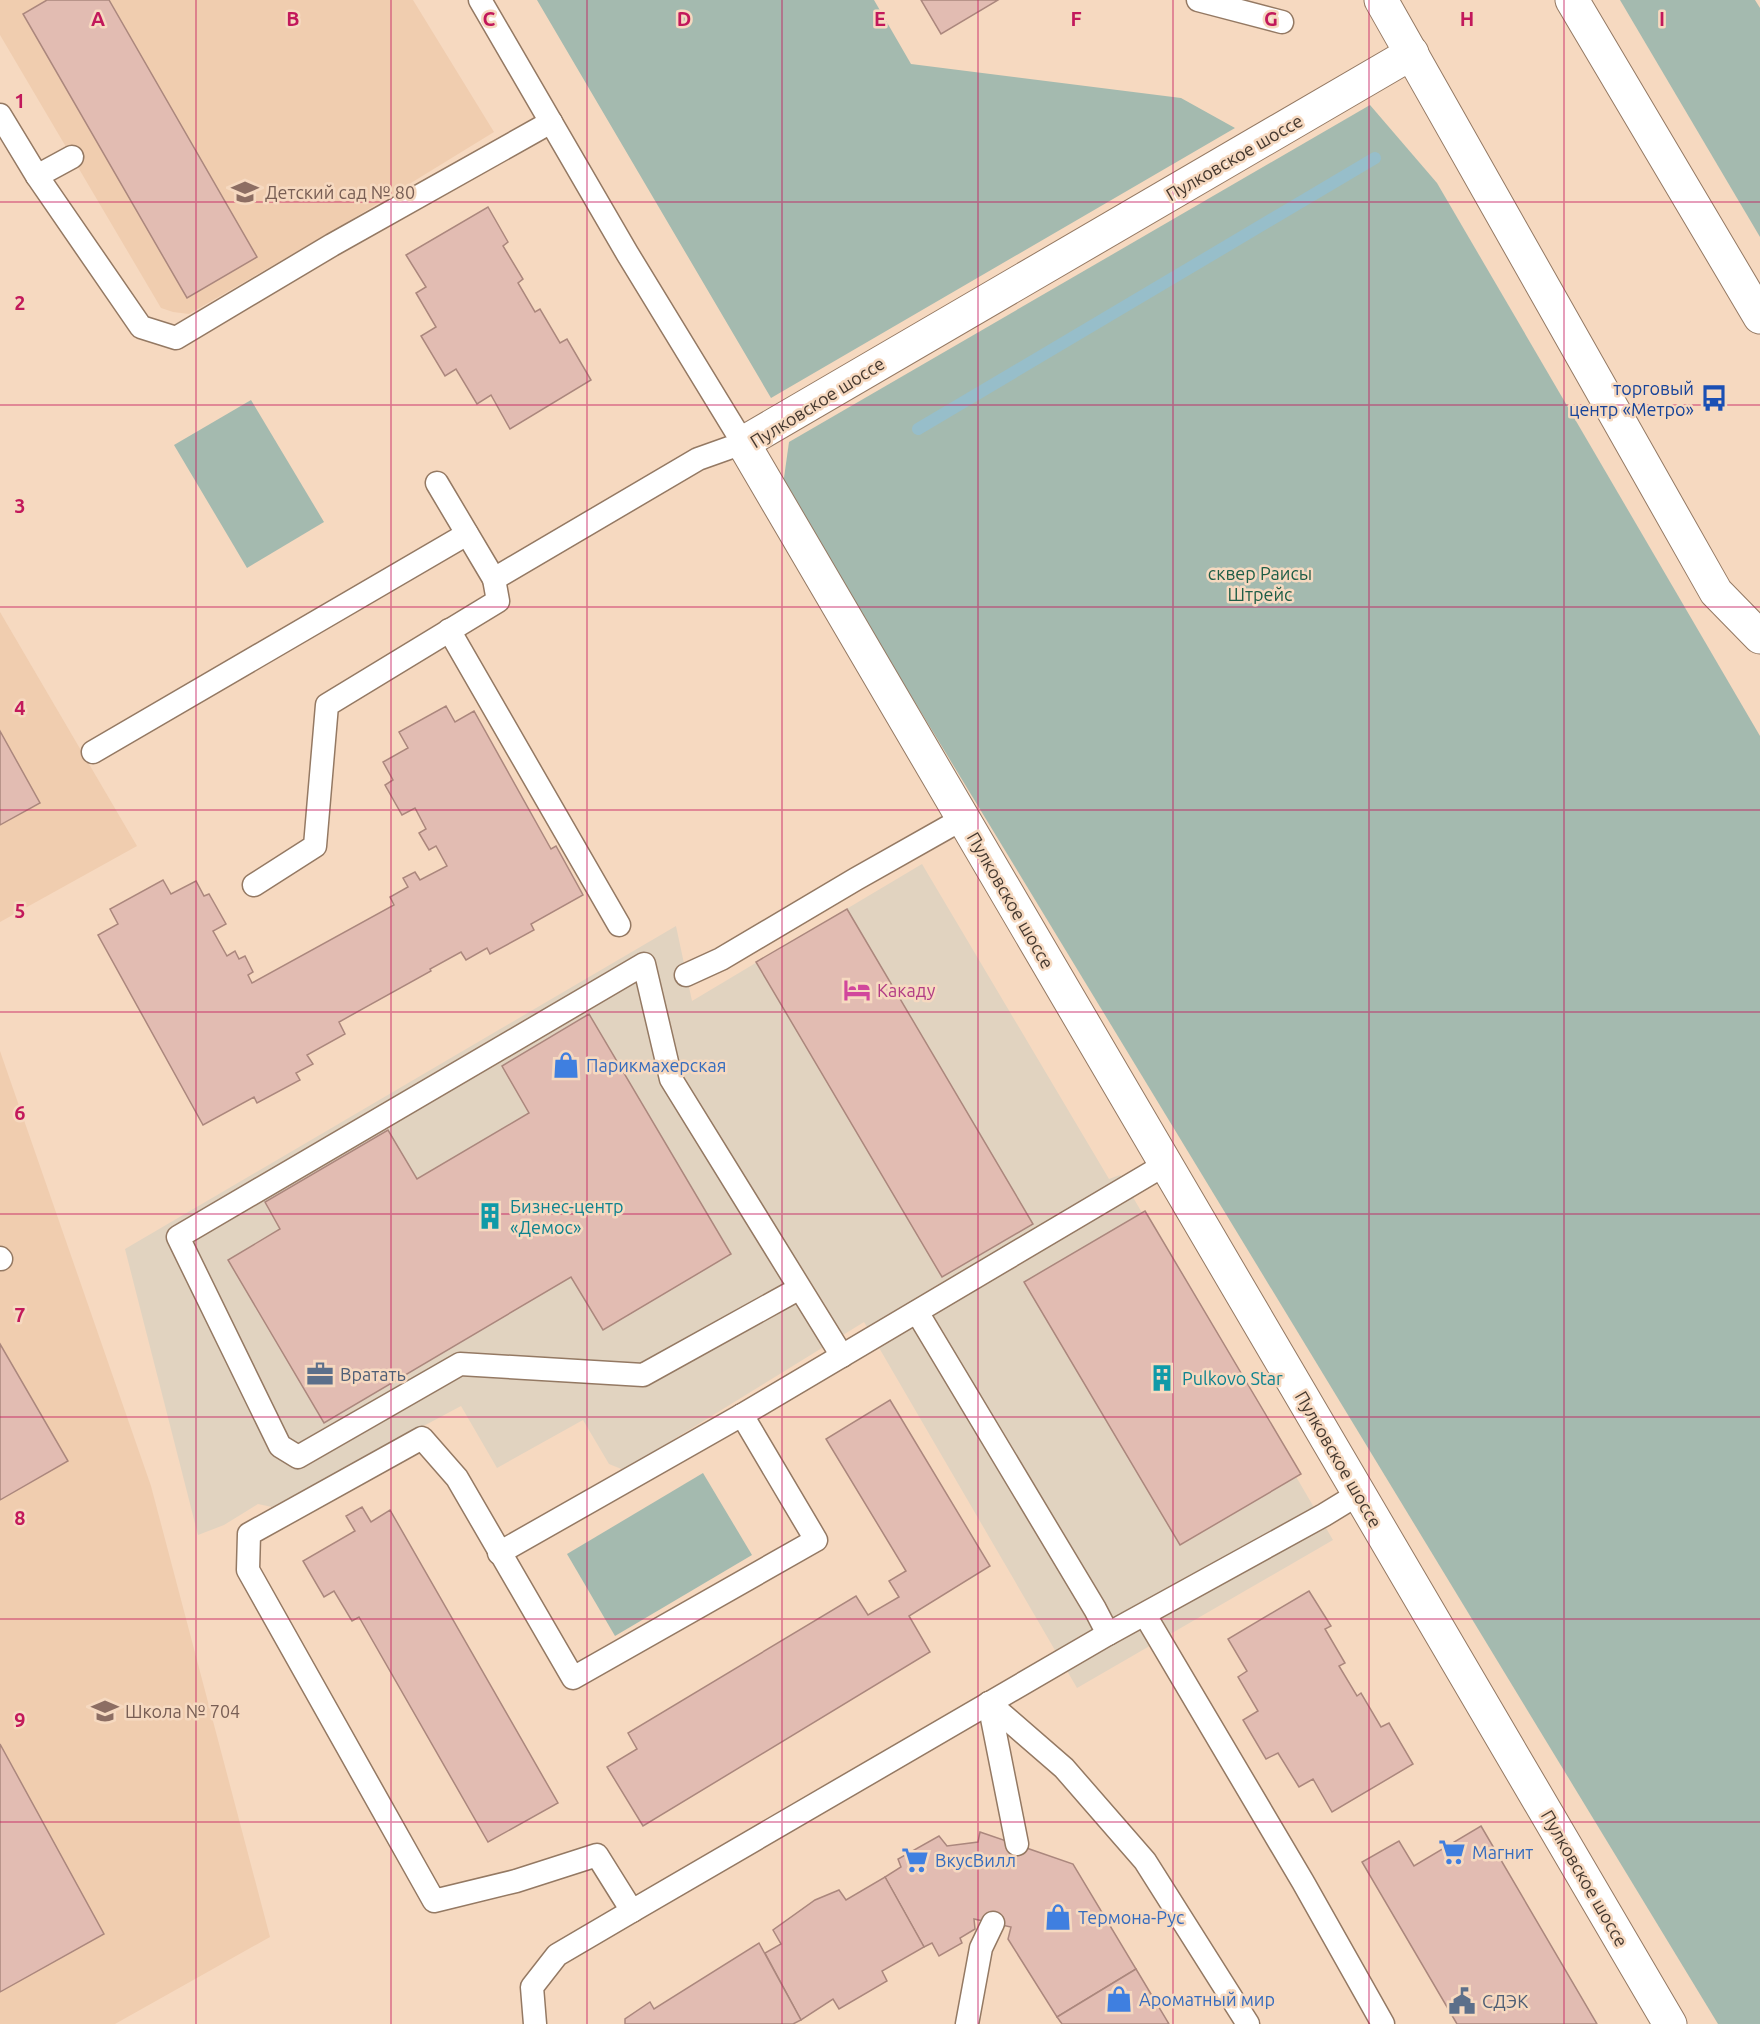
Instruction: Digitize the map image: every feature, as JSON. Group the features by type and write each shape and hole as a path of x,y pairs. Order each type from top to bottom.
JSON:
{"street":[{"path":"1381,0 1716,592 1760,637"},
{"path":"1572,0 1760,317"},
{"name":"Пулковское шоссе","path":"1412,53 743,443 1670,2024"}],"lane":[{"path":"480,0 627,253 743,443 698,459 494,579"},
{"path":"1198,0 1282,22"},
{"path":"0,115 37,176 141,327 176,338 332,245 551,122"},
{"path":"37,176 72,157"},
{"path":"254,885 315,846 327,705 498,601 494,579 436,483"},
{"path":"93,752 467,534"},
{"path":"449,630 619,925"},
{"path":"686,975 721,959 964,818"},
{"path":"800,1288 643,1375 460,1364 298,1457 280,1446 178,1237 644,964 671,1079 842,1356"},
{"path":"499,1553 742,1415 1166,1164"},
{"path":"917,1312 1108,1634"},
{"path":"632,1911 597,1855 516,1881 434,1901 248,1570 249,1534 422,1438 457,1478 573,1678 816,1540 742,1415"},
{"path":"535,2024 532,1987 557,1955 1108,1634 1324,1515 1359,1493"},
{"path":"1145,1615 1303,1882 1383,2024"},
{"path":"989,1703 1017,1844"},
{"path":"989,1703 1064,1768 1145,1861 1248,2024"},
{"path":"967,2024 981,1948 993,1923"}],"shaded area":[{"name":"Детский сад № 80","path":"0,0 413,0 494,132 341,226 189,314 173,312 161,308 0,35"},
{"path":"0,612 137,846 0,922"},
{"path":"922,864 1109,1179 1120,1175 1333,1540 1077,1688 864,1322 624,1470 609,1464 583,1420 497,1468 461,1406 272,1507 258,1504 224,1525 198,1535 125,1249 676,926 692,1001"},
{"name":"Школа № 704","path":"0,1051 151,1486 270,1937 115,2024 0,2024"}],"green space":[{"path":"537,0 874,0 911,64 1181,98 1235,128 771,398"},
{"path":"1620,0 1755,0 1760,8 1760,237"},
{"name":"сквер Раисы Штрейс","path":"1370,105 1437,183 1760,736 1760,2024 1718,2024 783,485 789,442"},
{"path":"251,400 324,522 247,568 174,445"},
{"path":"703,1473 752,1555 615,1636 567,1554"}],"building":[{"path":"47,0 109,0 257,257 187,298 23,14"},
{"path":"921,0 998,0 941,34"},
{"path":"488,207 508,242 503,246 523,279 518,283 535,312 540,309 560,343 567,339 591,380 510,429 491,395 477,404 456,369 445,376 421,336 436,327 416,293 426,287 406,255"},
{"path":"446,706 455,722 474,711 551,849 556,846 583,895 531,924 534,930 490,954 487,948 466,960 461,952 339,1022 345,1034 307,1055 313,1064 296,1073 300,1080 257,1103 254,1097 203,1125 98,935 118,924 110,909 163,880 171,894 196,881 204,896 209,894 226,924 213,931 227,956 235,951 239,959 245,956 253,972 248,975 252,983 394,905 390,897 408,887 403,878 415,872 420,880 447,866 436,846 429,850 419,833 426,829 415,808 402,815 385,785 393,780 383,762 408,748 399,732"},
{"path":"0,731 40,803 0,825"},
{"path":"847,909 1033,1224 942,1277 756,962"},
{"name":"Бизнес-центр «Демос»","path":"589,1014 731,1254 603,1330 571,1277 324,1423 228,1260 280,1229 265,1202 388,1130 417,1179 529,1113 502,1066"},
{"name":"Pulkovo Star","path":"1145,1211 1301,1474 1180,1545 1024,1282"},
{"path":"0,1344 68,1461 0,1500"},
{"path":"890,1400 990,1566 909,1616 930,1652 643,1826 607,1767 637,1749 628,1733 856,1596 868,1615 899,1597 889,1581 906,1571 826,1439"},
{"path":"362,1507 371,1522 390,1510 558,1803 488,1842 359,1617 352,1621 334,1591 324,1597 303,1561 355,1531 346,1516"},
{"path":"1309,1591 1331,1626 1325,1629 1345,1663 1339,1666 1357,1696 1361,1693 1381,1727 1389,1723 1413,1764 1332,1812 1313,1779 1299,1787 1278,1753 1266,1759 1243,1720 1258,1711 1238,1677 1247,1671 1228,1639"},
{"path":"0,1744 104,1934 0,1992"},
{"path":"1481,1826 1597,2024 1457,2024 1362,1862 1399,1841 1414,1866"},
{"path":"980,1832 1073,1864 1136,1969 1057,2017 1008,1939 1011,1927 974,1919 975,1929 960,1938 962,1943 939,1956 932,1943 924,1947 885,1877 901,1867 898,1859 939,1836 947,1846 978,1842"},
{"path":"885,1877 924,1947 882,1971 887,1981 839,2009 833,1999 801,2020 765,1953 781,1944 773,1930 815,1900 839,1890 846,1900"},
{"path":"759,1943 801,2020 793,2024 625,2024 625,2019 650,2002 654,2009"},
{"path":"1136,1969 1169,2024 1062,2024 1057,2017"}],"waterway":[{"path":"918,429 1375,158"}],"place":[{"name":"Детский сад № 80","path":"245,192"},
{"name":"торговый центр «Метро»","path":"1714,398"},
{"name":"Какаду","path":"857,990"},
{"name":"Парикмахерская","path":"566,1065"},
{"name":"Бизнес-центр «Демос»","path":"490,1216"},
{"name":"Вратать","path":"320,1374"},
{"name":"Pulkovo Star","path":"1162,1378"},
{"name":"Школа № 704","path":"105,1711"},
{"name":"Магнит","path":"1452,1852"},
{"name":"ВкусВилл","path":"915,1860"},
{"name":"Термона-Рус","path":"1058,1917"},
{"name":"Ароматный мир","path":"1119,1999"},
{"name":"СДЭК","path":"1462,2001"}]}
